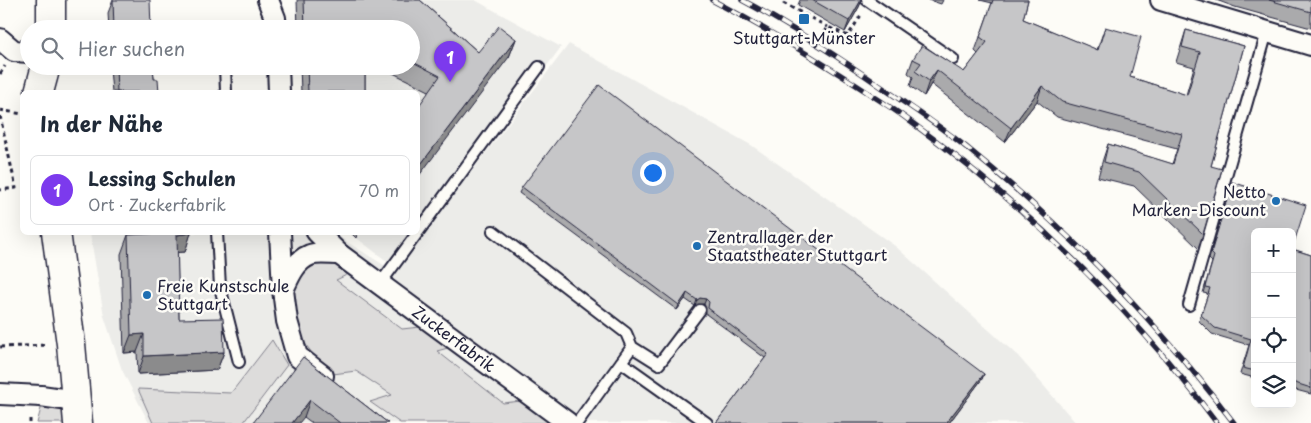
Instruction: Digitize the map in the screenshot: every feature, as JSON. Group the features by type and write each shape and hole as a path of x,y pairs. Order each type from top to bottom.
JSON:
{"street":[{"path":"51,0 51,20"},
{"path":"268,0 275,20"},
{"path":"1161,0 1311,45"},
{"path":"0,39 14,51 20,51"},
{"path":"40,90 44,75"},
{"path":"53,75 56,90"},
{"path":"278,75 279,90"},
{"path":"0,394 41,396 77,412 71,344 56,235"},
{"path":"280,235 283,290 287,321 297,356 337,386"},
{"name":"Zuckerfabrik","path":"319,235 339,254 568,423"},
{"path":"283,290 291,273 298,264 311,254 339,254"}],"lane":[{"path":"868,1 953,59"},
{"path":"1189,305 1267,32"},
{"path":"420,229 539,67"},
{"path":"225,75 226,90"},
{"path":"493,231 626,333 632,347 659,364 700,310"},
{"path":"217,235 220,287 239,362"},
{"path":"380,284 416,235"},
{"path":"577,423 632,347"},
{"path":"621,362 707,423"}],"path":[{"path":"783,3 848,36 868,1"},
{"path":"820,39 828,27"},
{"path":"0,110 20,114"},
{"path":"0,116 16,188 0,190"},
{"path":"0,347 71,344"},
{"path":"30,417 30,423"}],"shaded area":[{"path":"297,0 475,0 561,47 396,268 353,235 420,235 420,90 301,90 300,75 420,75 420,20 376,20"},
{"path":"569,44 751,145 895,246 1018,356 1076,423 149,423 122,370 104,316 90,235 336,235 395,272"},
{"path":"333,260 355,271 336,280 402,329 429,326 455,346 437,351 503,403 530,400 553,423 400,423 370,402 392,395 356,371 333,374 307,347 297,326 293,294 300,275 308,267 318,262"},
{"path":"272,340 287,365 243,423 153,423 138,389 231,393"},
{"path":"43,401 70,409 70,423 37,423"}],"building":[{"path":"113,0 150,0 151,20 114,20"},
{"path":"304,0 420,0 478,52 499,26 516,39 420,165 420,104 440,76 420,66 420,20 305,20"},
{"path":"812,0 861,0 849,21"},
{"path":"993,0 1028,0 1023,19 1098,50 1105,27 1141,37 1130,77 1187,95 1200,52 1182,47 1186,30 1244,46 1211,166 1222,169 1203,234 1139,172 1104,162 1108,144 1173,164 1182,134 1062,102 1042,86 1011,128 937,70 929,81 915,71 921,63 913,59 922,45 964,72 987,42 980,37"},
{"path":"1269,0 1311,0 1311,12"},
{"path":"116,75 154,75 154,79 158,79 159,90 117,90"},
{"path":"307,75 365,75 365,90 308,90"},
{"name":"Zentrallager der Staatstheater Stuttgart","path":"599,85 984,374 946,423 716,423 768,354 708,308 709,302 706,299 700,298 697,300 687,293 679,305 522,187"},
{"path":"1232,182 1306,205 1296,236 1296,228 1251,228 1251,339 1215,328 1201,315 1210,288 1205,287 1214,256 1211,253"},
{"name":"Freie Kunstschule Stuttgart","path":"128,235 177,235 179,319 223,318 224,352 144,356 144,334 131,335"},
{"path":"1296,250 1311,255 1311,388 1296,383"},
{"path":"1251,339 1251,370 1243,368"},
{"path":"303,357 388,423 340,423 310,400 292,423 253,423"}],"railway":[{"path":"712,0 791,44 906,118 995,188 1075,261 1113,300 1184,381 1217,423"},
{"path":"742,0 796,31 866,76 946,132 1003,178 1108,277 1173,348 1234,423"}],"place":[{"name":"Stuttgart-Münster","path":"804,19"},
{"name":"Lessing Schulen","path":"450,82"},
{"name":"Netto Marken-Discount","path":"1276,201"},
{"name":"Zentrallager der Staatstheater Stuttgart","path":"697,246"},
{"name":"Freie Kunstschule Stuttgart","path":"147,295"}]}
